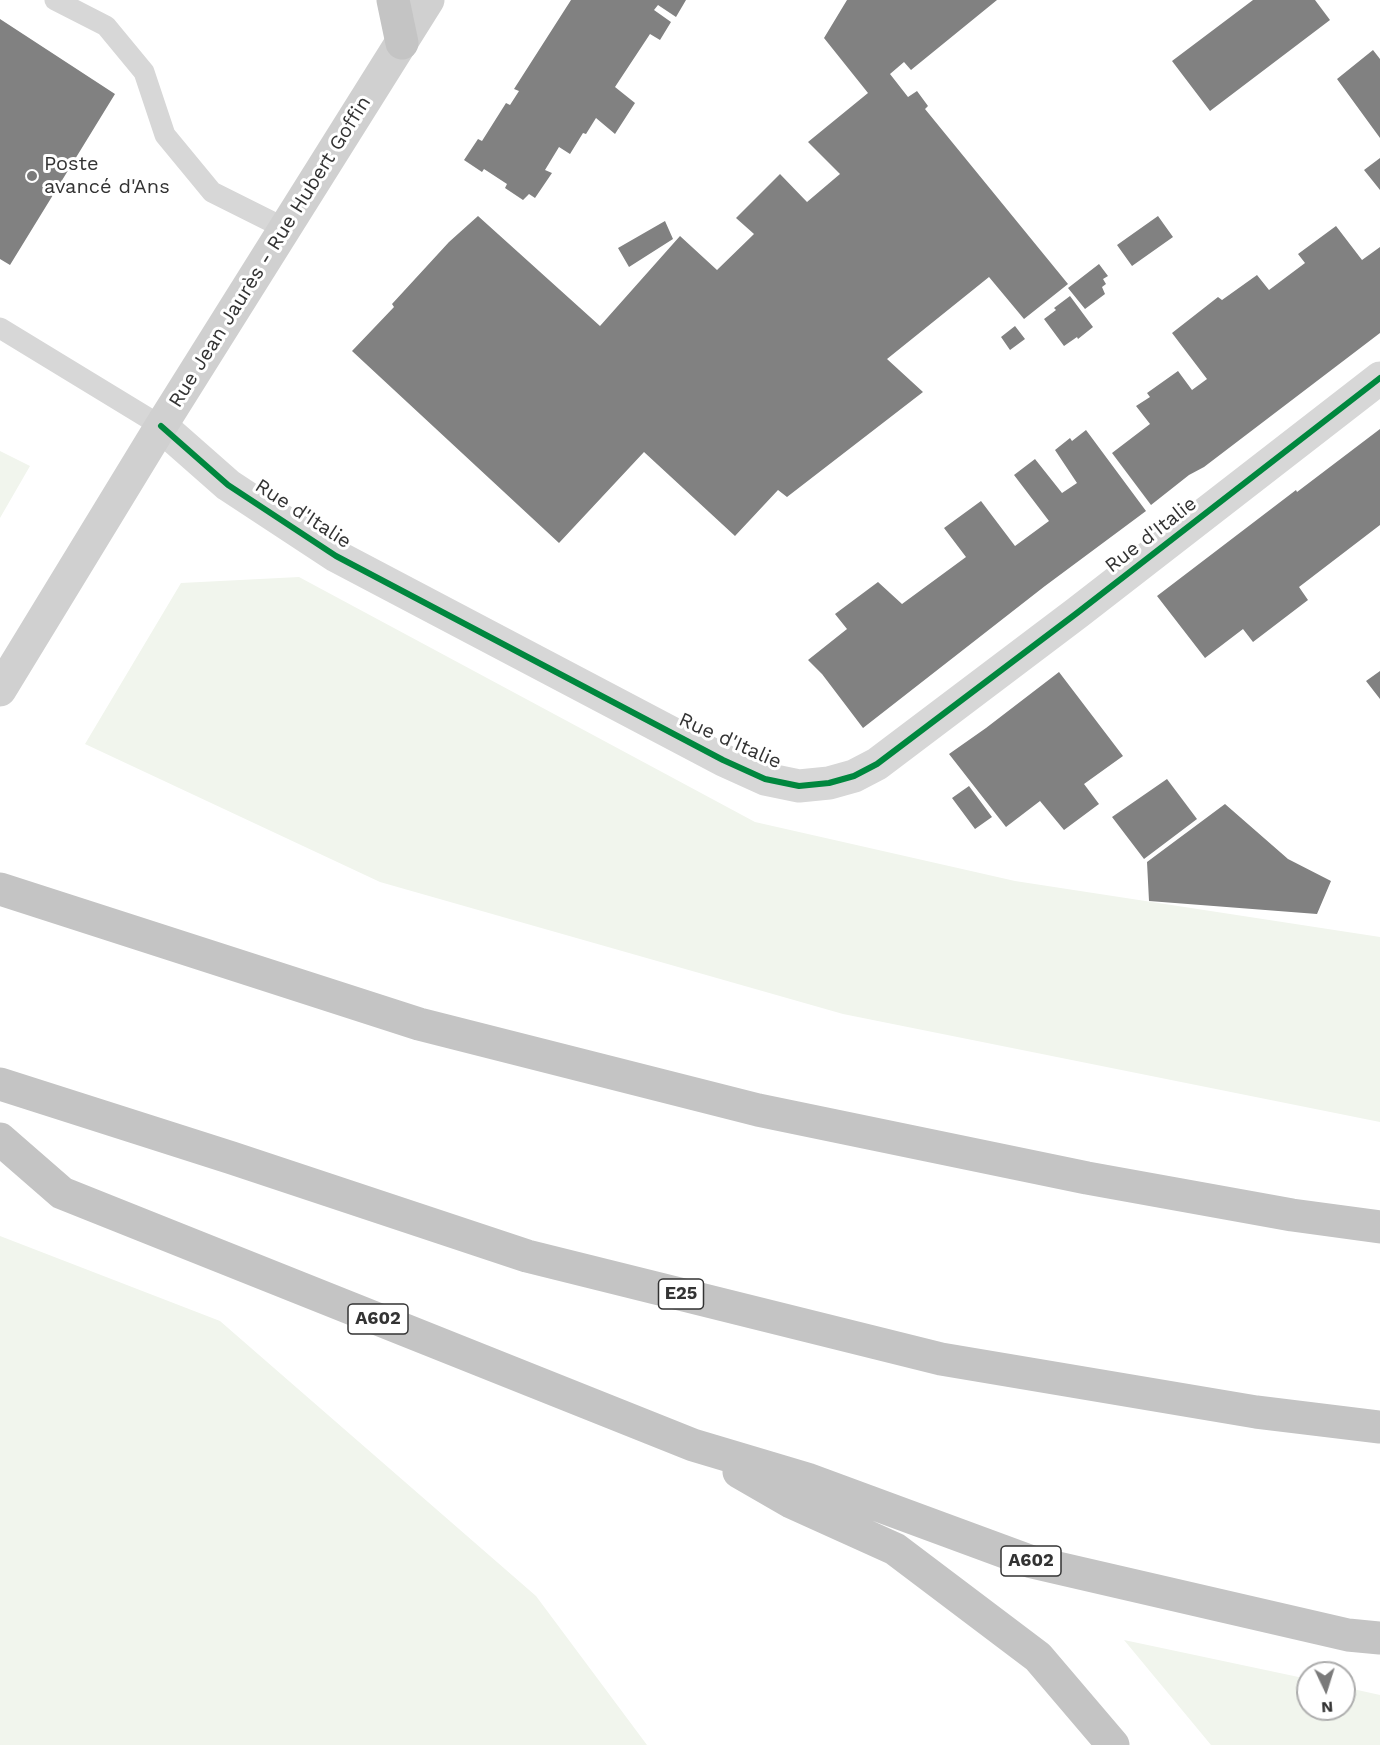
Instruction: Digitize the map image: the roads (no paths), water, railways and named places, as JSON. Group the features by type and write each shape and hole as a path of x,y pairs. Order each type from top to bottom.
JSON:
{"highway":[{"path":"393,0 402,42"},
{"path":"1,889 419,1024 758,1110 1087,1178 1292,1215 1380,1227"},
{"name":"E25","path":"0,1084 527,1256 883,1345 941,1359 1245,1410 1380,1427"},
{"name":"A602","path":"0,1139 62,1193 693,1445 807,1479 1032,1562 1348,1635 1380,1638"},
{"name":"A602","path":"693,1445 791,1502 895,1549 1038,1657 1113,1745"}],"main road":[{"name":"Rue Jean Jaurès - Rue Hubert Goffin","path":"0,690 161,426 428,0"}],"street":[{"name":"Rue d'Italie","path":"161,426 228,485 336,556 723,760 765,779 798,786 829,783 854,776 877,764 1086,606 1380,378"}],"lane":[{"path":"55,0 106,26 144,72 165,135 212,192 284,228"},
{"path":"0,328 161,426"}],"place":[{"name":"Poste avancé d'Ans","path":"32,176"}]}
